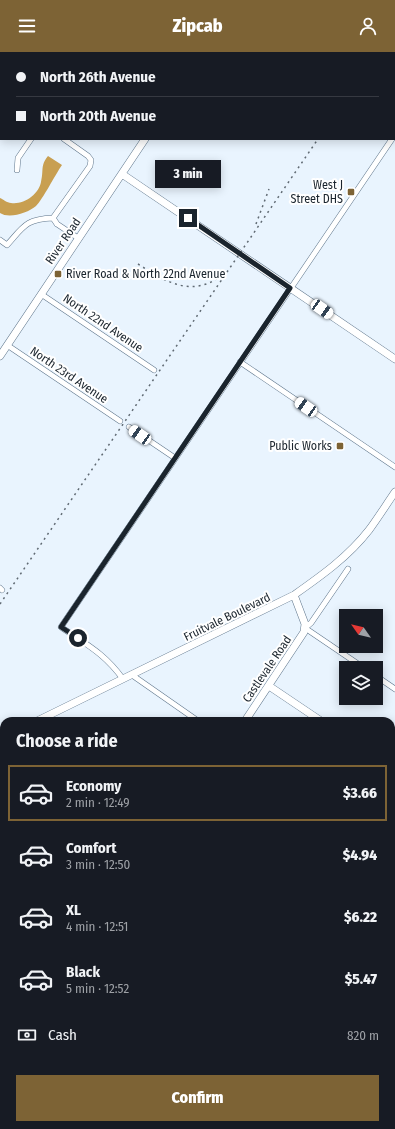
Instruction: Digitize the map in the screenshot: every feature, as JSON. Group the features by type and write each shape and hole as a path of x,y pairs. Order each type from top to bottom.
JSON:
{"street":[{"path":"17,170 18,158 30,140"},
{"path":"54,218 90,166 91,160 88,156 65,140"},
{"name":"River Road","path":"0,356 144,140"},
{"path":"123,679 112,663 61,627 391,140"},
{"path":"122,174 395,359"},
{"path":"0,240 7,245 28,222 38,218 54,218"},
{"path":"54,218 57,224 78,238"},
{"name":"North 22nd Avenue","path":"41,294 154,370"},
{"name":"North 23rd Avenue","path":"7,345 120,421"},
{"path":"240,362 395,468"},
{"path":"129,427 175,458"},
{"name":"Fruitvale Boulevard","path":"45,717 294,595 332,568 353,548 369,530 395,492"},
{"name":"Castlevale Road","path":"248,717 302,636 305,628 311,623 348,569"},
{"name":"Castlevale Road","path":"294,595 305,628"},
{"path":"305,628 354,661"},
{"path":"132,675 192,717"},
{"path":"383,681 395,689"},
{"path":"269,686 315,717"}],"shaded area":[{"path":"48,156 62,165 39,203 33,209 23,213 4,215 0,213 0,198 10,203 16,203 30,198 37,191 42,178 43,165"}],"railway":[{"path":"0,604 317,140"},
{"path":"256,224 269,189"},
{"path":"138,264 170,282 191,287 213,281 225,273"}],"place":[{"name":"West J Street DHS","path":"351,192"},
{"name":"River Road & North 22nd Avenue","path":"58,274"},
{"name":"Public Works","path":"340,446"}],"route":[{"path":"78,638 61,627 290,288 188,218"}]}
